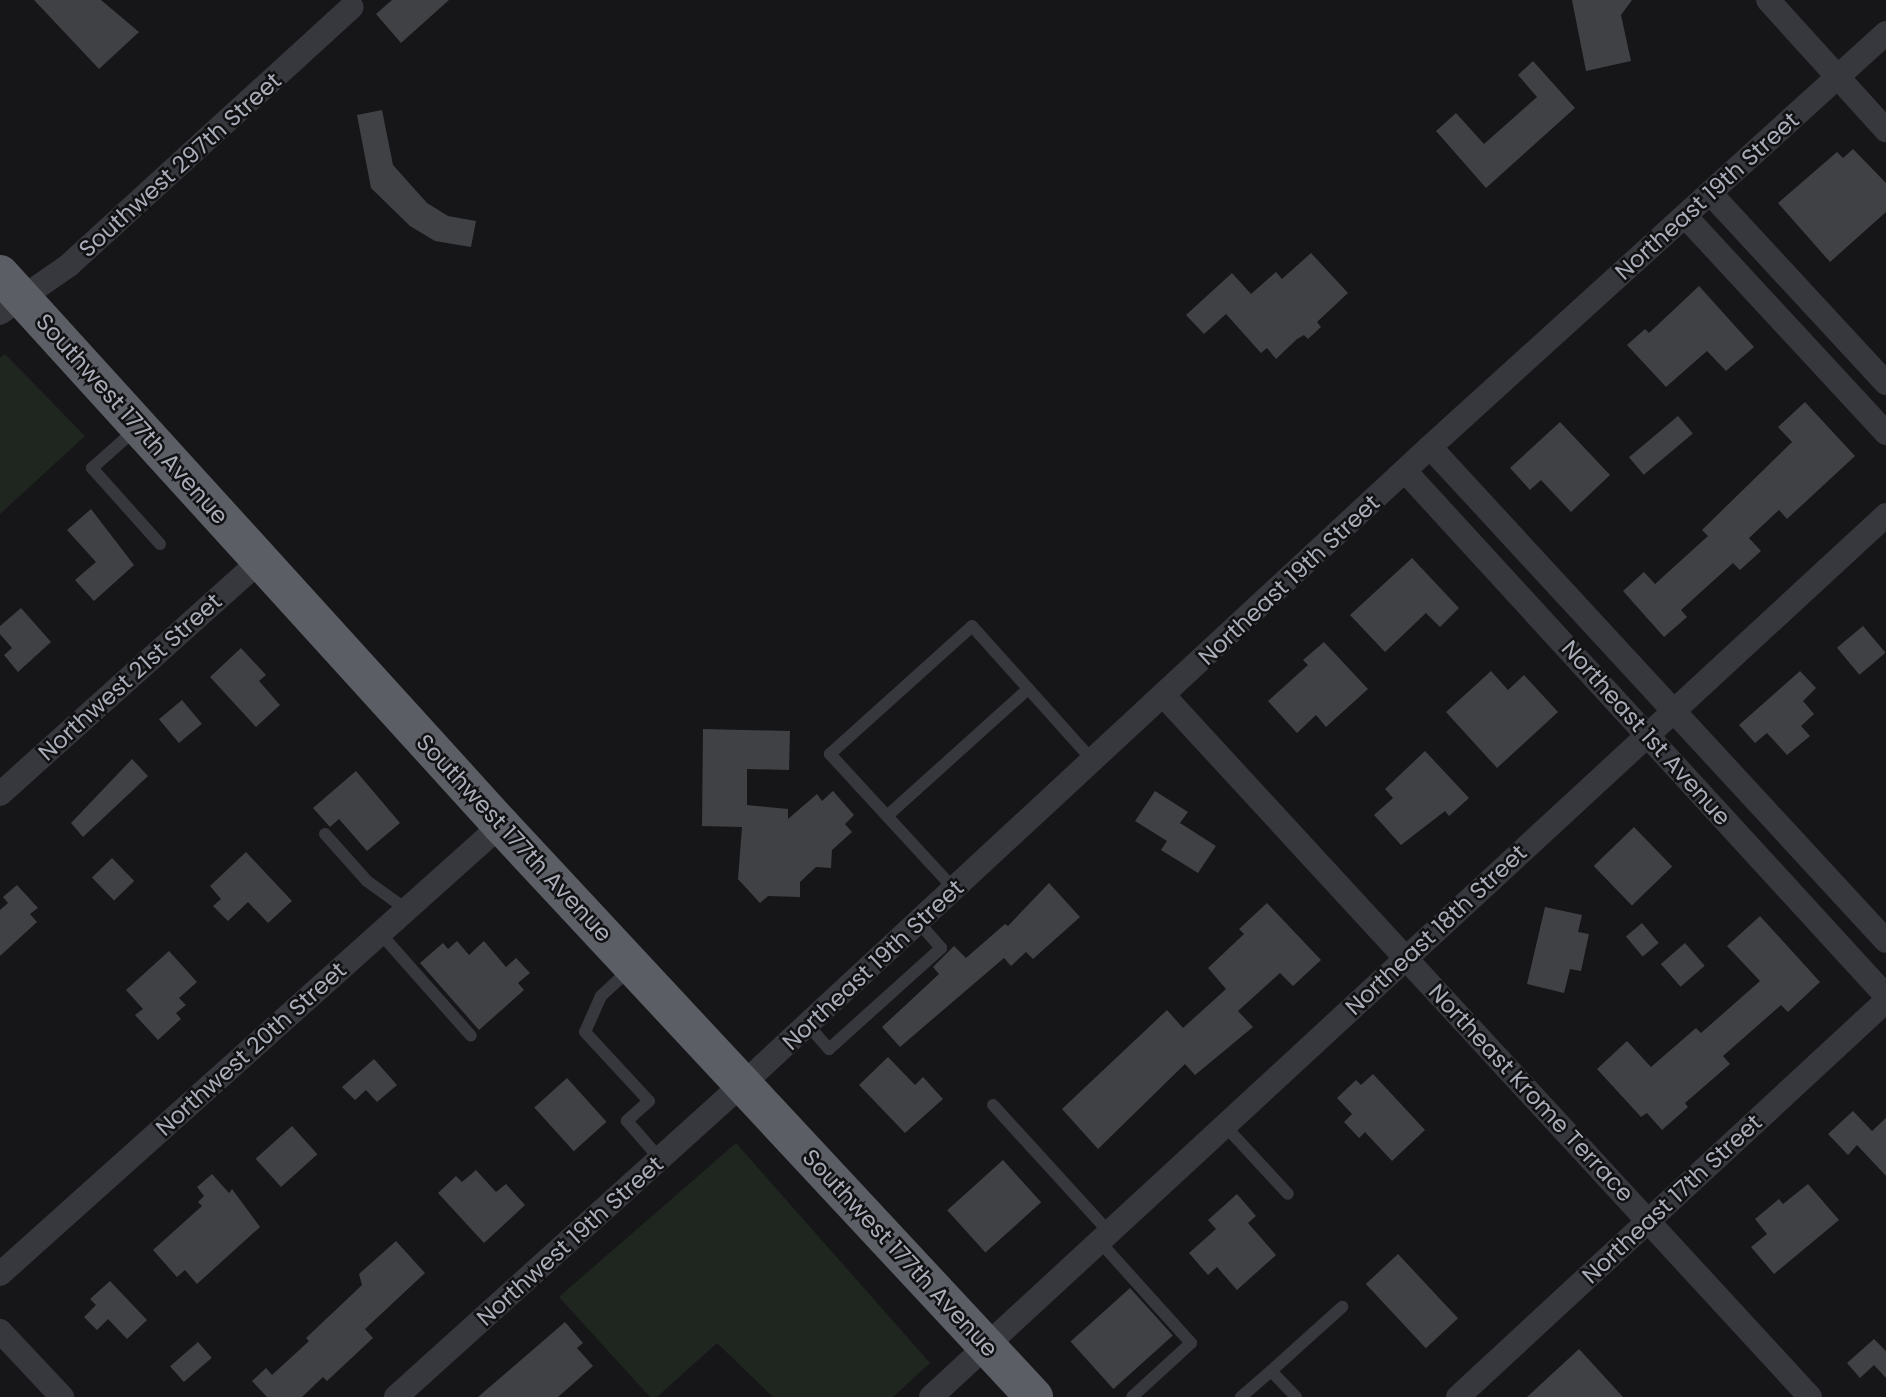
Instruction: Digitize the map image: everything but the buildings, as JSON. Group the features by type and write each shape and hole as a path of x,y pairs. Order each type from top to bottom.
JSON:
{"highway":[{"name":"Southwest 177th Avenue","path":"7,295 138,426 501,825 1034,1397"}],"street":[{"path":"1768,0 1886,130"},
{"name":"Southwest 297th Street","path":"7,295 68,266 352,7"},
{"name":"Northeast 19th Street","path":"743,1084 1166,697 1430,447 1886,33"},
{"path":"1710,193 1886,383"},
{"path":"1685,216 1886,433"},
{"name":"Northeast 1st Avenue","path":"1430,447 1886,941"},
{"name":"Northeast 1st Avenue","path":"1405,471 1886,999"},
{"name":"Northeast 18th Street","path":"931,1397 1886,514"},
{"name":"Northwest 21st Street","path":"0,794 260,561"},
{"name":"Northeast Krome Terrace","path":"1166,697 1810,1397"},
{"name":"Northwest 20th Street","path":"0,1274 501,825"},
{"name":"Northeast 17th Street","path":"1458,1397 1886,999"},
{"name":"Northwest 19th Street","path":"396,1397 743,1084"},
{"path":"0,1331 62,1397"}],"lane":[{"path":"138,426 92,468 160,544"},
{"path":"955,890 830,754 972,626 1094,762"},
{"path":"887,816 1028,688"},
{"path":"325,834 368,881 407,910"},
{"path":"807,1025 829,1049 941,948 919,923"},
{"path":"380,933 471,1036"},
{"path":"633,966 601,996 585,1032 649,1101 627,1121 660,1159"},
{"path":"993,1105 1191,1343 1132,1397"},
{"path":"1226,1127 1288,1194"},
{"path":"1241,1397 1342,1307"},
{"path":"1271,1371 1296,1397"}],"shaded area":[{"path":"5,354 85,436 0,514 0,358"},
{"path":"736,1143 930,1363 893,1397 773,1397 717,1343 657,1397 650,1397 559,1297"}]}
